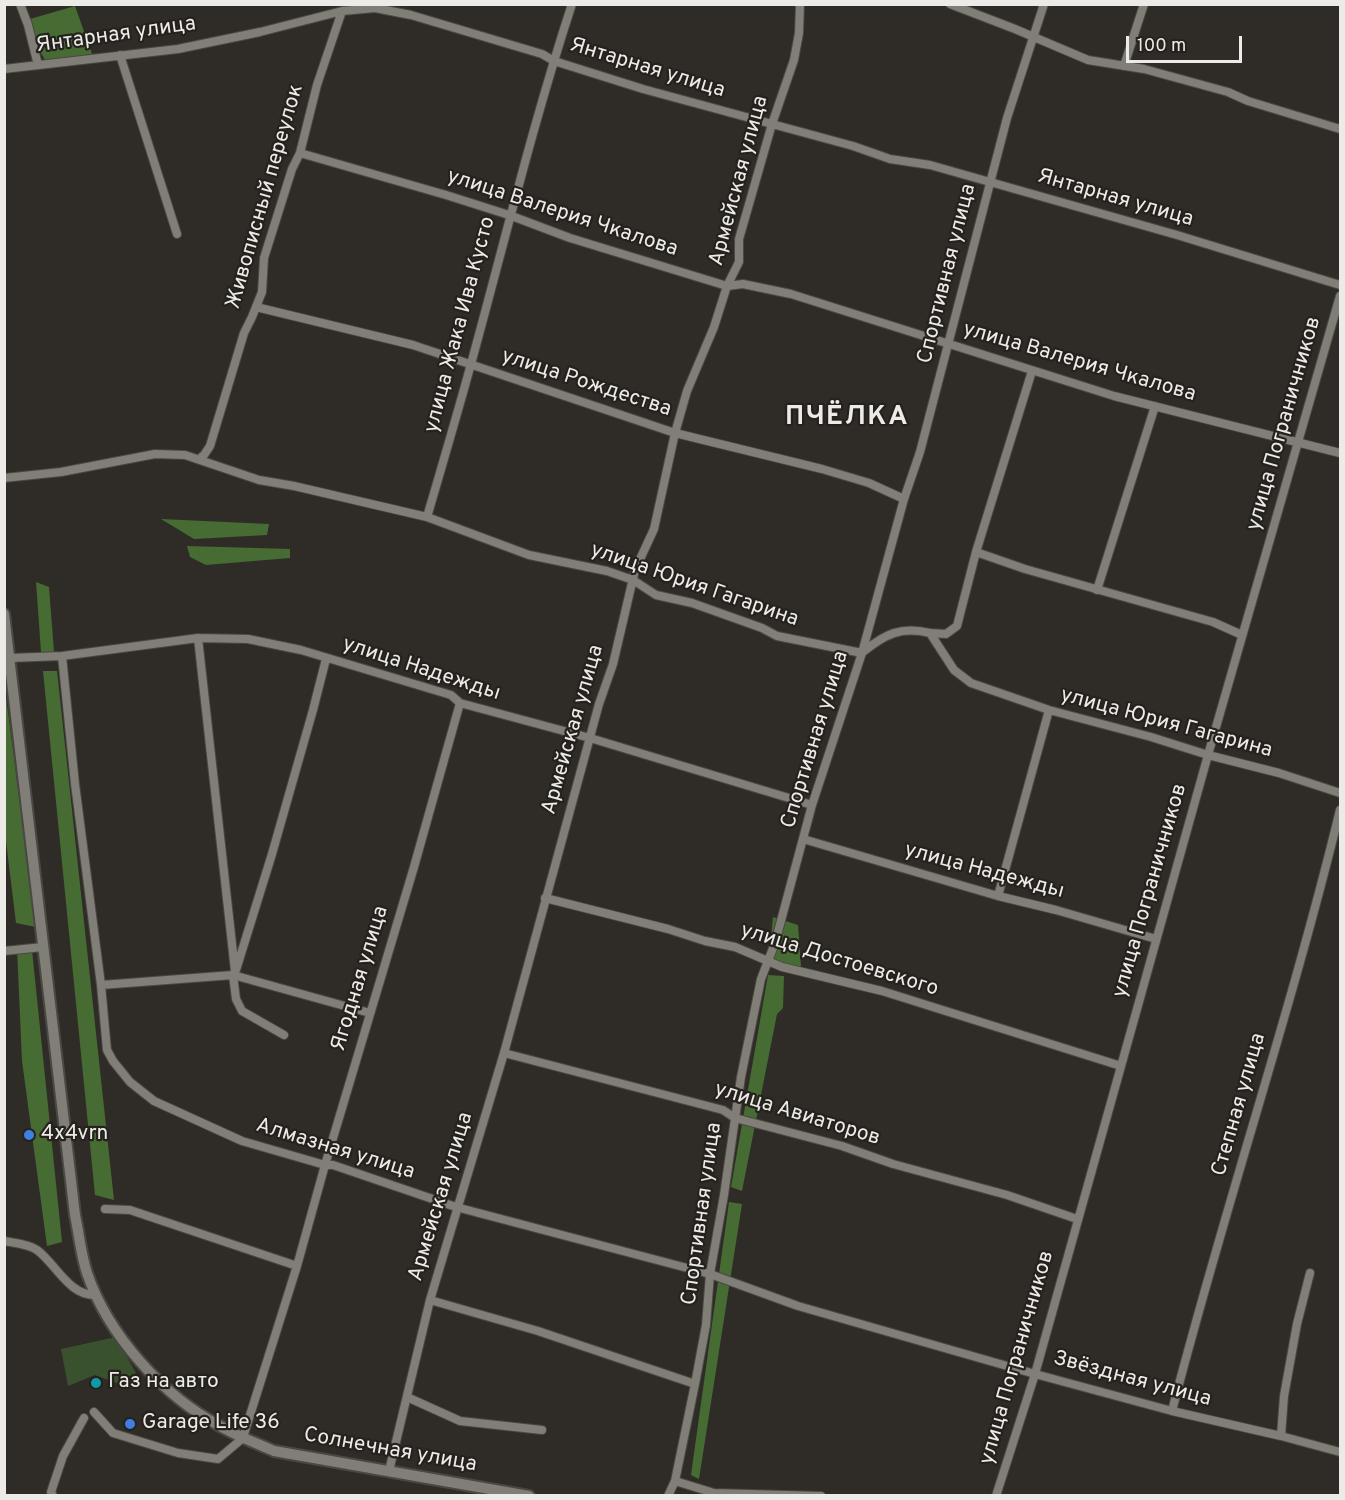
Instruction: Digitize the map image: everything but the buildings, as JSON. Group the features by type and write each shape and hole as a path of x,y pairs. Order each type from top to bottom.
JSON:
{"street":[{"path":"20,4 39,65"},
{"name":"улица Жака Ива Кусто","path":"427,517 471,365 509,215 572,4"},
{"name":"Армейская улица","path":"389,1471 430,1300 504,1053 598,704 613,664 635,570 654,529 675,433 687,391 714,327 727,286 739,262 740,239 772,124 794,60 799,33 800,4"},
{"path":"950,4 1088,60 1144,69 1228,92 1248,101 1341,129"},
{"name":"Спортивная улица","path":"668,1496 675,1481 696,1384 706,1325 710,1274 741,1077 760,979 775,943 812,805 862,653 904,499 920,452 1007,118 1044,4"},
{"path":"1124,66 1144,4"},
{"name":"Янтарная улица","path":"4,69 178,49 260,32 342,10 375,8 411,15 542,54 643,89 853,146 890,159 930,165 1341,285"},
{"name":"Живописный переулок","path":"199,459 210,446 240,342 262,292 264,258 292,169 300,153 316,85 342,10"},
{"path":"120,56 177,234"},
{"name":"улица Валерия Чкалова","path":"300,153 509,215 570,238 727,286 743,284 791,294 1114,396 1341,453"},
{"name":"улица Пограничников","path":"996,1496 1035,1374 1242,635 1341,296"},
{"name":"улица Рождества","path":"256,307 413,345 675,433 822,469 869,483 904,499"},
{"path":"862,653 895,632 916,630 946,634 957,626 976,552 1032,371"},
{"path":"1097,590 1155,405"},
{"name":"улица Юрия Гагарина","path":"4,478 61,472 154,454 185,455 259,480 427,517 529,555 607,571 633,580 656,595 692,603 777,636 862,653"},
{"path":"976,552 1097,590 1213,622 1242,635"},
{"name":"Солнечная улица","path":"4,614 75,1215 86,1271 120,1336 135,1356 188,1406 218,1425 274,1451 529,1496"},
{"name":"улица Юрия Гагарина","path":"930,633 954,670 971,683 1049,710 1152,736 1208,755 1279,773 1341,793"},
{"path":"198,638 236,999 242,1011 284,1035"},
{"name":"улица Надежды","path":"10,658 62,656 198,638 248,639 301,650 451,695 460,703 590,738 812,805"},
{"name":"Алмазная улица","path":"62,656 107,1050 112,1061 130,1082 154,1101 242,1142 325,1165 333,1165 456,1207 710,1274"},
{"path":"234,973 269,865 326,659"},
{"name":"Ягодная улица","path":"243,1438 297,1266 460,703"},
{"path":"998,896 1049,710"},
{"name":"Степная улица","path":"1172,1411 1198,1309 1298,972 1341,810"},
{"name":"улица Надежды","path":"804,839 998,896 1156,939"},
{"name":"улица Достоевского","path":"545,898 735,947 782,967 882,992 1120,1066"},
{"path":"4,951 43,947"},
{"path":"101,985 234,973 370,1012"},
{"name":"улица Авиаторов","path":"504,1053 723,1110 735,1118 842,1146 893,1164 1007,1195 1077,1219"},
{"path":"105,1209 130,1210 297,1266"},
{"path":"4,1241 35,1248 68,1283 87,1295 96,1294"},
{"path":"1281,1436 1284,1396 1297,1324 1310,1273"},
{"name":"Звёздная улица","path":"710,1274 798,1306 1035,1374 1172,1411 1341,1452"},
{"path":"430,1300 538,1331 696,1384"},
{"path":"407,1397 460,1421 542,1430"},
{"path":"94,1412 113,1433 178,1453 218,1459 243,1438"},
{"path":"53,1496 51,1492 63,1456 84,1418"},
{"path":"675,1481 714,1493 821,1496"}],"green space":[{"path":"75,6 92,54 46,61 40,52 30,19"},
{"path":"161,519 269,524 267,535 194,539"},
{"path":"187,546 290,549 290,558 206,565 190,557"},
{"path":"36,582 49,587 54,652 41,652"},
{"path":"43,671 57,671 114,1200 95,1195"},
{"path":"4,689 36,927 16,923 5,833"},
{"path":"773,917 798,925 801,966 794,971 769,957"},
{"path":"17,948 32,950 62,1242 47,1246 22,1061"},
{"path":"768,975 784,976 783,1008 777,1014 742,1191 731,1187"},
{"path":"729,1202 742,1204 699,1479 691,1475"},
{"path":"116,1337 136,1373 128,1387 95,1375 68,1386 61,1349"}],"place":[{"name":"4x4vrn","path":"29,1135"},
{"name":"Газ на авто","path":"96,1383"},
{"name":"Garage Life 36","path":"130,1424"}],"district":[{"name":"ПЧЁЛКА","path":"847,419"}]}
